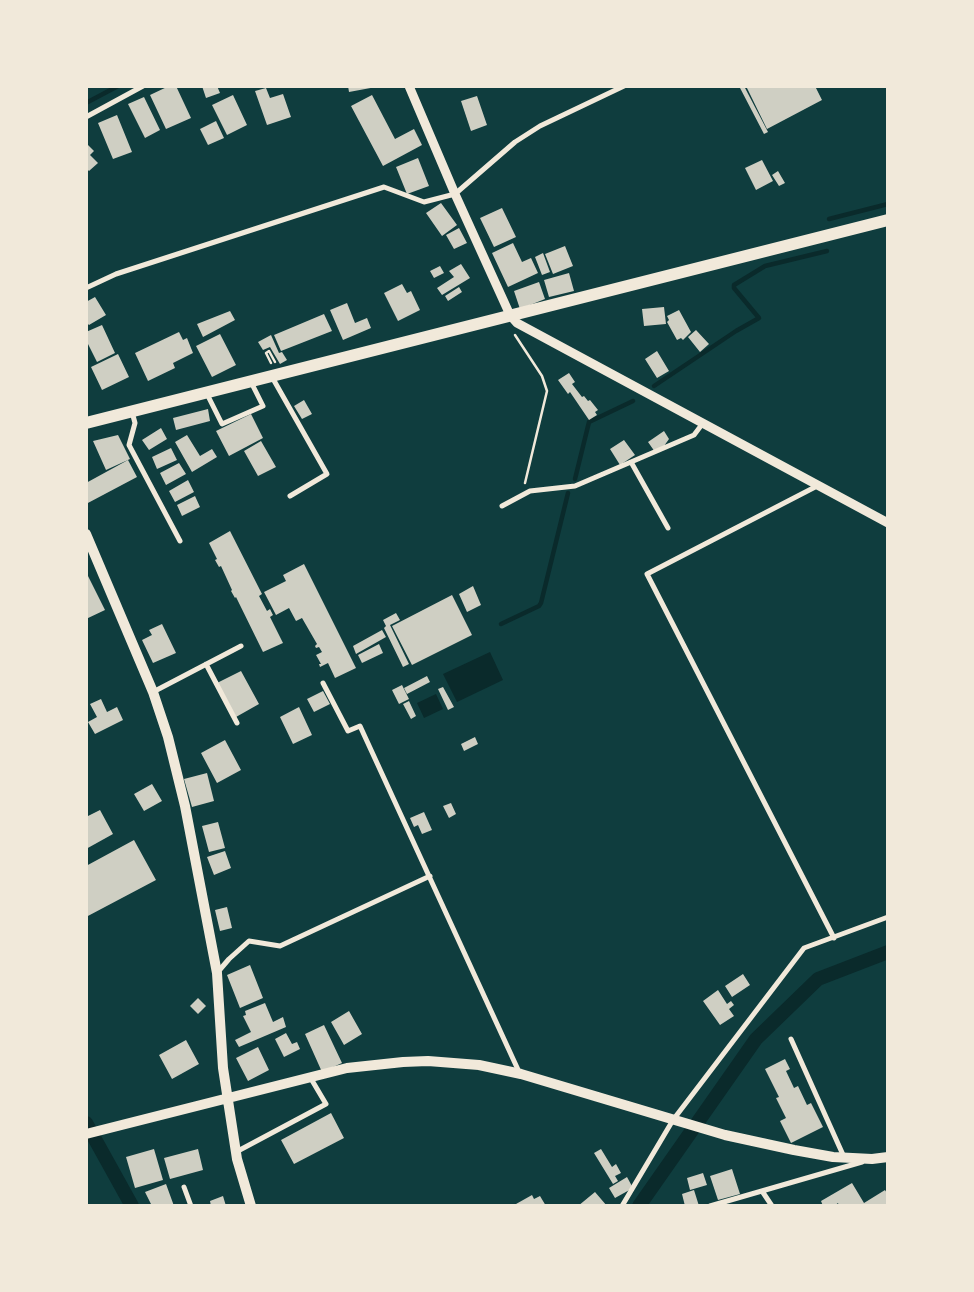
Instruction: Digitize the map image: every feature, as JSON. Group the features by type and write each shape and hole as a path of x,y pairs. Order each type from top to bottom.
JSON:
{"highway":[{"path":"86,423 251,382 273,368 510,315 888,220"}],"main road":[{"path":"86,534 153,692 168,737 185,806 217,973 223,1068 227,1098 236,1152 251,1206"},
{"path":"86,1134 347,1068 428,1061 479,1065 521,1074 725,1136 844,1158 872,1159 888,1157"}],"street":[{"path":"86,117 143,86"},
{"path":"409,86 510,315 517,323 888,523"},
{"path":"86,288 116,274 384,188 424,202 455,194 515,142 540,126 624,86"},
{"path":"273,368 327,474 290,496"},
{"path":"206,393 222,424 263,406 251,382"},
{"path":"132,412 135,423 130,445 180,541"},
{"path":"502,506 530,491 575,486 694,436 703,423"},
{"path":"631,462 668,528"},
{"path":"820,485 647,574 834,938"},
{"path":"153,692 241,646"},
{"path":"206,664 238,723"},
{"path":"323,683 348,731 360,726 521,1074"},
{"path":"217,973 249,941 280,946 430,876"},
{"path":"622,1206 678,1121 804,948 888,917"},
{"path":"791,1040 844,1158"},
{"path":"236,1152 326,1104 310,1077"},
{"path":"710,1206 872,1159"},
{"path":"184,1187 191,1206"},
{"path":"762,1191 772,1206"}],"path":[{"path":"511,329 542,376 547,390 522,494"},
{"path":"267,352 273,368"}],"water":[{"path":"490,652 503,680 457,702 443,674"},
{"path":"436,694 443,709 424,718 417,703"}],"building":[{"path":"169,86 176,86 191,118 166,129 150,95"},
{"path":"202,86 217,86 220,93 206,98"},
{"path":"348,86 376,86 376,87 349,92"},
{"path":"739,86 744,86 768,132 764,134"},
{"path":"746,86 815,86 822,100 767,129"},
{"path":"266,88 270,98 283,94 291,117 267,125 255,91"},
{"path":"233,95 247,125 227,135 212,105"},
{"path":"372,95 395,139 414,129 422,145 383,166 351,106"},
{"path":"477,96 487,125 471,131 461,101"},
{"path":"144,97 160,130 145,138 128,104"},
{"path":"117,115 132,152 113,159 98,123"},
{"path":"216,121 224,138 208,145 200,129"},
{"path":"86,143 94,151 90,155 98,163 89,171 86,168"},
{"path":"418,158 429,186 407,194 396,167"},
{"path":"762,160 773,181 756,190 745,168"},
{"path":"778,171 785,183 779,186 772,175"},
{"path":"441,203 457,225 442,236 426,213"},
{"path":"502,208 516,237 494,247 480,218"},
{"path":"459,228 467,243 454,249 446,235"},
{"path":"513,243 522,262 531,258 538,273 508,287 492,253"},
{"path":"565,246 573,266 553,274 545,254"},
{"path":"543,253 550,272 542,275 535,257"},
{"path":"461,264 470,278 442,295 437,288 454,277 449,271"},
{"path":"440,266 444,273 434,278 430,271"},
{"path":"569,273 574,291 549,297 544,280"},
{"path":"539,282 545,299 520,309 514,291"},
{"path":"402,284 407,293 411,291 420,310 398,321 384,293"},
{"path":"459,287 462,292 448,301 445,296"},
{"path":"95,297 106,315 89,325 86,322 86,302"},
{"path":"347,303 355,323 367,318 371,328 343,340 330,310"},
{"path":"664,307 666,324 644,326 642,309"},
{"path":"679,310 691,332 683,340 681,338 677,340 667,322 669,320 667,316"},
{"path":"230,311 235,320 203,337 197,324"},
{"path":"324,314 332,331 281,351 274,335"},
{"path":"102,325 115,353 97,362 86,340 86,332"},
{"path":"696,330 709,344 700,352 688,337"},
{"path":"179,332 183,340 187,338 193,353 173,363 175,368 148,381 135,353"},
{"path":"220,334 236,365 212,377 196,346"},
{"path":"271,335 279,353 282,352 287,360 280,364 270,347 263,350 258,342"},
{"path":"657,351 669,371 657,378 645,359"},
{"path":"118,354 129,377 102,390 91,367"},
{"path":"569,373 575,382 572,384 582,397 584,396 588,401 590,400 598,410 595,412 597,415 589,420 570,392 568,394 558,380"},
{"path":"304,400 312,414 302,419 294,406"},
{"path":"208,409 210,421 176,430 173,418"},
{"path":"251,414 263,438 229,456 216,431"},
{"path":"161,428 167,439 149,450 142,440"},
{"path":"664,431 669,439 664,446 655,452 648,442"},
{"path":"118,435 130,459 106,470 93,441"},
{"path":"187,435 200,456 212,449 217,457 192,472 175,442"},
{"path":"624,440 635,455 620,465 610,449"},
{"path":"261,441 276,467 258,476 244,451"},
{"path":"171,448 177,460 157,469 152,457"},
{"path":"128,460 137,477 86,504 86,483"},
{"path":"179,463 186,474 166,485 160,473"},
{"path":"188,480 194,492 175,502 169,491"},
{"path":"195,496 200,507 182,516 177,505"},
{"path":"230,531 262,594 259,596 267,611 270,609 273,615 270,617 283,643 263,652 236,597 231,591 221,566 219,567 215,560 217,559 209,543"},
{"path":"304,564 356,668 335,678 328,663 320,667 319,664 321,664 316,655 322,652 319,647 316,648 317,644 302,618 296,621 289,608 276,615 264,592 286,581 283,575"},
{"path":"86,572 105,610 86,619"},
{"path":"473,586 481,605 467,612 459,594"},
{"path":"452,595 472,635 412,665 392,626"},
{"path":"396,613 400,620 390,625 409,664 403,667 384,628 386,626 383,620"},
{"path":"162,624 176,653 153,663 142,640 152,635 149,630"},
{"path":"382,630 386,637 356,654 353,646"},
{"path":"379,644 383,653 362,663 358,655"},
{"path":"241,671 259,704 236,717 217,683"},
{"path":"427,676 430,682 407,694 404,688"},
{"path":"402,685 409,699 399,704 392,690"},
{"path":"443,687 454,707 448,710 438,689"},
{"path":"323,691 330,704 314,712 307,699"},
{"path":"101,699 107,712 117,707 123,720 95,734 88,722 97,717 90,704"},
{"path":"409,701 416,716 411,719 403,704"},
{"path":"299,707 312,735 293,744 280,717"},
{"path":"475,737 478,744 464,751 461,744"},
{"path":"225,740 241,770 217,783 201,753"},
{"path":"207,773 214,801 192,807 184,779"},
{"path":"152,784 162,801 144,811 134,794"},
{"path":"451,803 456,814 449,818 443,806"},
{"path":"100,810 113,834 86,849 86,817"},
{"path":"424,812 432,830 422,834 418,825 414,827 410,818"},
{"path":"218,822 225,848 209,852 202,826"},
{"path":"134,840 156,880 86,917 86,866"},
{"path":"225,851 231,868 214,875 207,857"},
{"path":"227,907 232,928 220,931 215,910"},
{"path":"250,965 263,998 240,1008 227,975"},
{"path":"743,974 750,985 732,997 725,986"},
{"path":"718,990 727,1004 731,1001 734,1005 729,1009 734,1016 720,1025 703,1001"},
{"path":"198,998 206,1006 198,1014 190,1006"},
{"path":"265,1003 273,1022 283,1017 286,1027 239,1047 235,1040 251,1032 243,1016 246,1015 245,1011"},
{"path":"349,1011 362,1034 344,1045 331,1022"},
{"path":"324,1025 342,1063 322,1072 305,1034"},
{"path":"286,1033 292,1044 297,1042 300,1049 284,1057 275,1039"},
{"path":"186,1040 199,1064 172,1079 159,1055"},
{"path":"258,1047 269,1070 248,1081 236,1058"},
{"path":"785,1059 790,1069 786,1071 794,1088 798,1086 807,1105 811,1103 823,1127 791,1143 780,1121 786,1118 776,1098 779,1097 765,1069"},
{"path":"331,1113 344,1138 294,1164 281,1140"},
{"path":"154,1149 163,1180 135,1188 126,1157"},
{"path":"198,1149 203,1170 170,1179 164,1158"},
{"path":"601,1149 612,1167 616,1164 621,1173 615,1176 618,1181 613,1184 594,1153"},
{"path":"732,1169 740,1194 718,1200 710,1176"},
{"path":"703,1173 707,1185 690,1190 687,1178"},
{"path":"627,1177 633,1188 615,1198 609,1188"},
{"path":"852,1183 864,1203 885,1190 888,1195 888,1206 839,1206 838,1203 834,1206 823,1206 821,1201"},
{"path":"166,1184 174,1206 152,1206 145,1192"},
{"path":"694,1190 699,1206 685,1206 682,1194"},
{"path":"595,1192 607,1206 578,1206"},
{"path":"532,1195 534,1199 540,1196 546,1206 517,1206 516,1204"},
{"path":"223,1196 226,1206 211,1206 210,1201"}],"waterway":[{"path":"86,103 118,86"},
{"path":"829,219 888,204"},
{"path":"654,386 736,331 759,318 734,288 734,285 765,266 827,251"},
{"path":"575,479 589,422 633,401"},
{"path":"501,624 539,606 541,603 568,493"},
{"path":"639,1206 756,1039 818,979 888,952"},
{"path":"86,1123 132,1206"}]}
